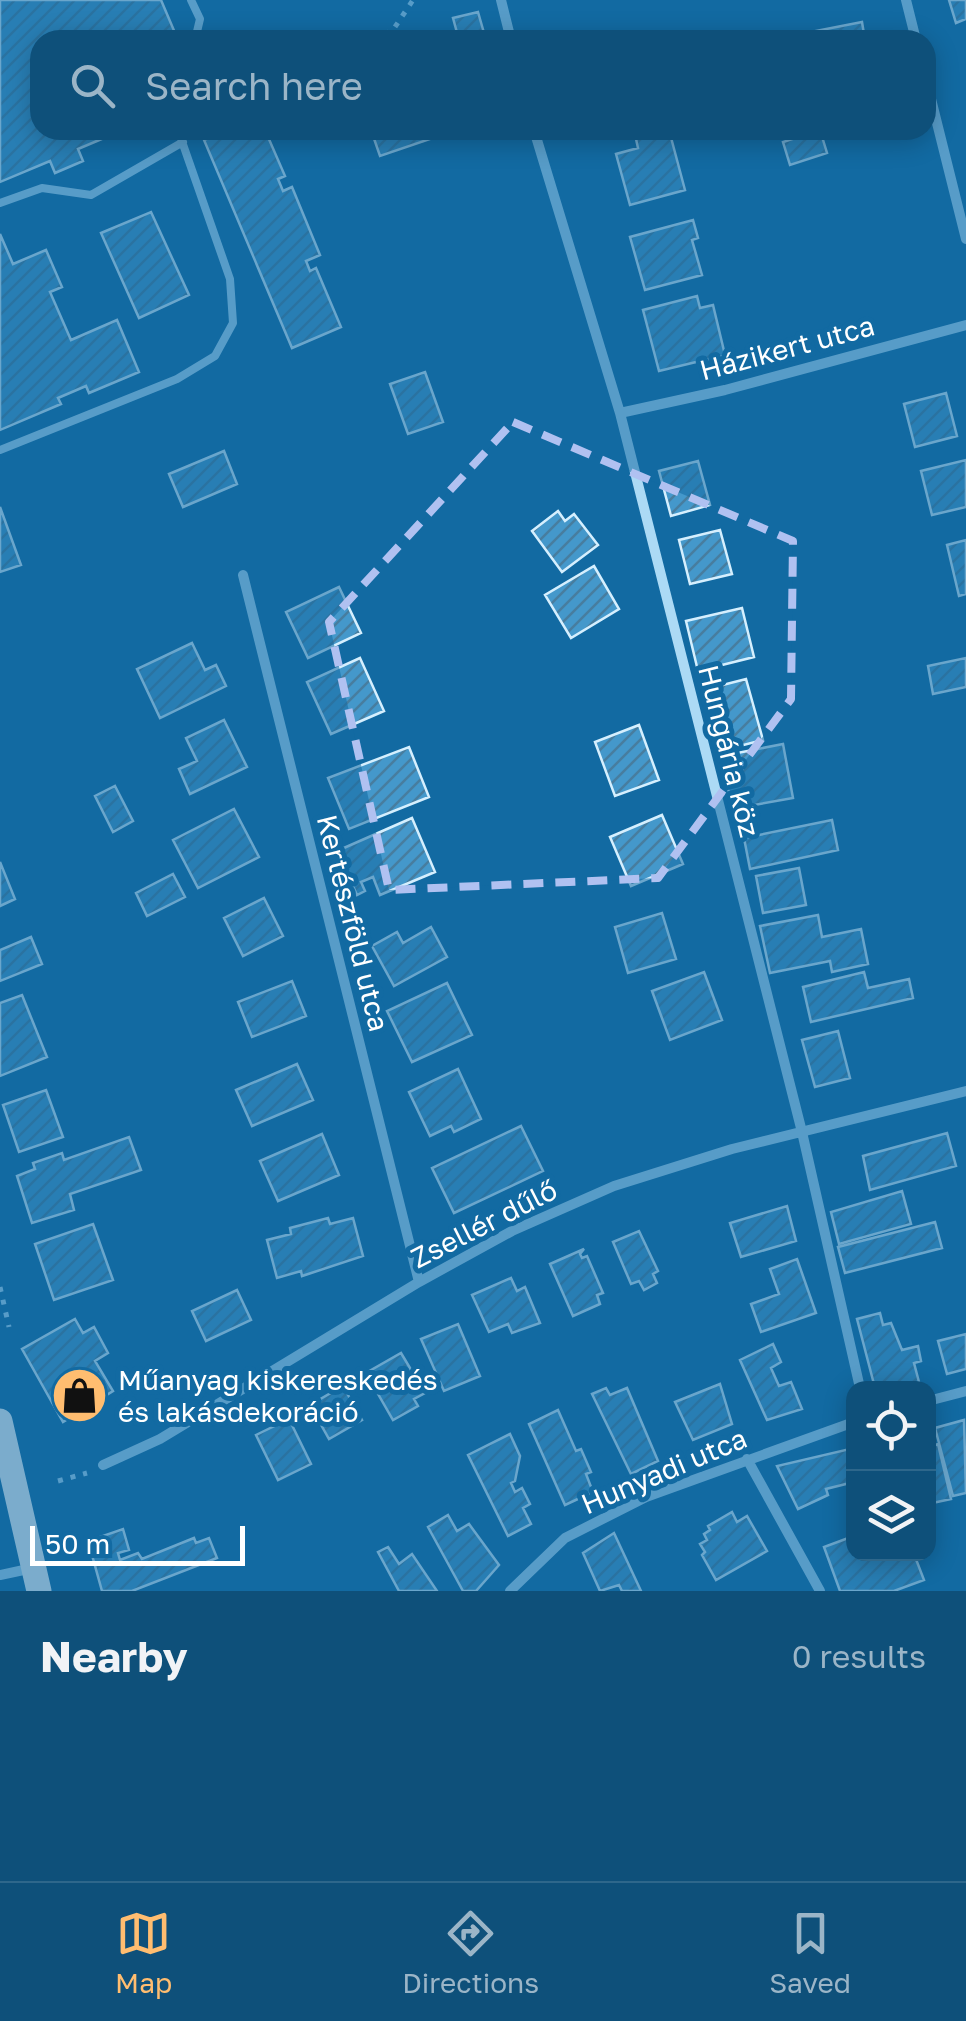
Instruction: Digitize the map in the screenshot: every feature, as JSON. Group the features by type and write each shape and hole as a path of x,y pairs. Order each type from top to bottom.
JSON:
{"main road":[{"path":"0,1421 36,1580"}],"street":[{"path":"501,0 508,30"},
{"path":"906,0 914,30"},
{"path":"936,119 966,239"},
{"name":"Hungária köz","path":"537,140 620,412 802,1132 858,1381"},
{"name":"Házikert utca","path":"620,412 724,390 966,325"},
{"name":"Kertészföld utca","path":"243,576 419,1282"},
{"name":"Zsellér dűlő","path":"103,1465 160,1439 419,1282 512,1231 614,1186 732,1149 966,1091"},
{"path":"936,1399 966,1391"},
{"name":"Hunyadi utca","path":"510,1591 565,1538 646,1497 846,1425"},
{"path":"748,1459 820,1591"},
{"path":"0,1575 36,1580"}],"lane":[{"path":"190,0 200,19 197,30"},
{"path":"0,203 42,188 91,195 182,142 230,279 233,323 214,356 177,379 0,450"}],"path":[{"path":"392,30 412,0"},
{"path":"0,1287 9,1327"},
{"path":"58,1481 103,1465"}],"highlighted area":[{"path":"513,422 793,541 791,699 658,878 389,890 329,622"}],"building":[{"path":"0,0 161,0 174,30 30,30 30,140 99,140 78,149 83,161 55,173 50,161 0,182"},
{"path":"949,0 966,0 966,19 956,23"},
{"path":"478,12 483,30 456,30 453,18"},
{"path":"862,22 863,30 821,30"},
{"path":"204,140 269,140 285,176 278,179 283,191 292,187 320,255 306,261 310,271 316,268 341,327 292,348"},
{"path":"374,140 427,140 380,156"},
{"path":"636,140 672,140 685,190 630,205 616,154 638,148"},
{"path":"823,140 827,153 790,165 783,142"},
{"path":"151,212 189,295 139,318 101,233"},
{"path":"693,220 698,238 692,240 702,275 645,290 630,237"},
{"path":"0,234 13,264 46,250 62,287 50,292 71,340 117,320 139,372 89,393 86,386 58,398 61,404 0,430"},
{"path":"697,296 700,308 713,305 725,355 659,371 643,310"},
{"path":"425,372 443,422 408,434 390,384"},
{"path":"946,393 957,436 915,447 904,404"},
{"path":"224,451 237,484 183,507 169,474"},
{"path":"966,460 966,507 932,515 921,471"},
{"path":"698,461 710,505 671,516 659,471"},
{"path":"0,507 21,565 0,572"},
{"path":"558,511 565,521 574,514 598,545 562,572 532,531"},
{"path":"720,530 732,574 690,584 679,540"},
{"path":"966,540 966,594 959,596 947,545"},
{"path":"594,566 619,609 571,638 545,595"},
{"path":"339,587 361,633 308,658 286,612"},
{"path":"742,608 754,657 698,671 686,621"},
{"path":"192,643 205,670 216,665 226,686 160,718 137,669"},
{"path":"360,658 384,711 331,734 307,682"},
{"path":"966,658 966,687 933,694 928,666"},
{"path":"746,679 763,740 724,750 707,689"},
{"path":"224,720 247,767 190,794 179,769 197,761 186,738"},
{"path":"639,725 659,780 615,796 595,742"},
{"path":"783,744 793,798 732,809 722,756"},
{"path":"409,747 429,797 349,829 328,778"},
{"path":"115,786 133,821 113,832 95,796"},
{"path":"234,809 259,857 198,888 173,840"},
{"path":"662,815 683,864 631,886 610,837"},
{"path":"412,818 435,872 380,895 373,877 361,882 365,891 357,895 337,851"},
{"path":"832,820 838,850 750,869 744,838"},
{"path":"0,862 15,899 0,906"},
{"path":"799,868 806,905 763,913 756,876"},
{"path":"173,874 185,897 147,916 136,893"},
{"path":"264,898 283,936 243,956 224,918"},
{"path":"662,913 676,959 628,973 615,927"},
{"path":"818,915 822,937 861,929 868,964 832,972 830,961 770,973 760,926"},
{"path":"431,927 447,957 394,986 372,946 397,932 403,943"},
{"path":"31,937 42,964 0,981 0,950"},
{"path":"704,972 722,1020 670,1040 652,991"},
{"path":"864,972 868,988 909,979 913,998 811,1022 803,987"},
{"path":"292,981 306,1016 252,1037 238,1002"},
{"path":"447,983 472,1035 412,1062 387,1011"},
{"path":"22,995 47,1057 0,1076 0,1003"},
{"path":"838,1031 850,1078 815,1087 802,1040"},
{"path":"297,1064 313,1100 252,1126 236,1090"},
{"path":"458,1069 481,1119 454,1132 451,1126 430,1136 409,1092"},
{"path":"46,1090 63,1137 19,1152 3,1105"},
{"path":"521,1126 543,1171 454,1213 432,1168"},
{"path":"947,1133 956,1166 870,1190 863,1156"},
{"path":"322,1134 339,1175 278,1201 260,1161"},
{"path":"129,1137 141,1170 70,1194 74,1210 32,1223 17,1176 35,1169 33,1163 62,1153 64,1160"},
{"path":"902,1191 911,1224 839,1244 831,1212"},
{"path":"787,1206 796,1241 741,1257 730,1223"},
{"path":"328,1218 330,1224 353,1218 363,1256 302,1276 301,1271 277,1278 267,1240 291,1234 290,1228"},
{"path":"935,1222 942,1248 845,1273 838,1247"},
{"path":"93,1224 113,1280 54,1300 35,1244"},
{"path":"639,1231 658,1271 653,1274 657,1283 644,1290 639,1281 631,1284 613,1242"},
{"path":"584,1249 580,1254 582,1258 587,1256 603,1293 597,1295 600,1304 573,1316 550,1264"},
{"path":"797,1259 816,1313 761,1332 751,1304 779,1294 770,1269"},
{"path":"511,1278 517,1291 525,1287 540,1323 512,1333 508,1324 489,1332 472,1295"},
{"path":"237,1290 251,1320 206,1341 192,1311"},
{"path":"880,1313 883,1325 891,1323 902,1350 918,1346 921,1361 914,1363 919,1381 873,1381 857,1319"},
{"path":"75,1319 83,1333 94,1327 108,1353 95,1361 113,1391 63,1422 22,1349"},
{"path":"458,1324 480,1376 444,1391 421,1339"},
{"path":"966,1334 966,1369 947,1374 938,1341"},
{"path":"773,1344 781,1362 771,1368 779,1386 791,1382 802,1409 767,1420 740,1360"},
{"path":"401,1353 425,1393 414,1399 418,1406 393,1420 366,1373"},
{"path":"720,1384 732,1424 693,1440 675,1402"},
{"path":"343,1386 362,1420 329,1439 310,1405"},
{"path":"606,1388 610,1395 627,1388 658,1461 631,1474 592,1394"},
{"path":"558,1410 576,1451 581,1449 591,1472 586,1474 593,1492 565,1505 529,1424"},
{"path":"289,1419 311,1464 278,1480 256,1435"},
{"path":"964,1420 966,1493 953,1496 936,1428"},
{"path":"510,1434 520,1456 515,1481 511,1483 515,1492 522,1488 530,1504 523,1508 531,1524 508,1536 468,1455"},
{"path":"936,1445 951,1499 936,1502 936,1471"},
{"path":"846,1450 846,1484 826,1489 828,1495 798,1509 777,1466"},
{"path":"732,1512 737,1522 747,1516 767,1551 716,1580 700,1544 707,1540 704,1534 710,1530 708,1526"},
{"path":"448,1515 457,1531 469,1524 499,1565 476,1591 463,1591 428,1527"},
{"path":"123,1529 129,1550 118,1553 120,1560 138,1553 142,1559 194,1538 196,1543 209,1538 217,1558 132,1591 102,1591 92,1555 101,1552 97,1538"},
{"path":"614,1533 641,1591 622,1591 619,1585 600,1591 583,1553"},
{"path":"846,1539 846,1561 917,1561 924,1580 894,1591 840,1591 824,1547"},
{"path":"388,1547 399,1564 412,1554 437,1591 399,1591 378,1552"}],"place":[{"name":"Műanyag kiskereskedés és lakásdekoráció","path":"79,1396"}]}
